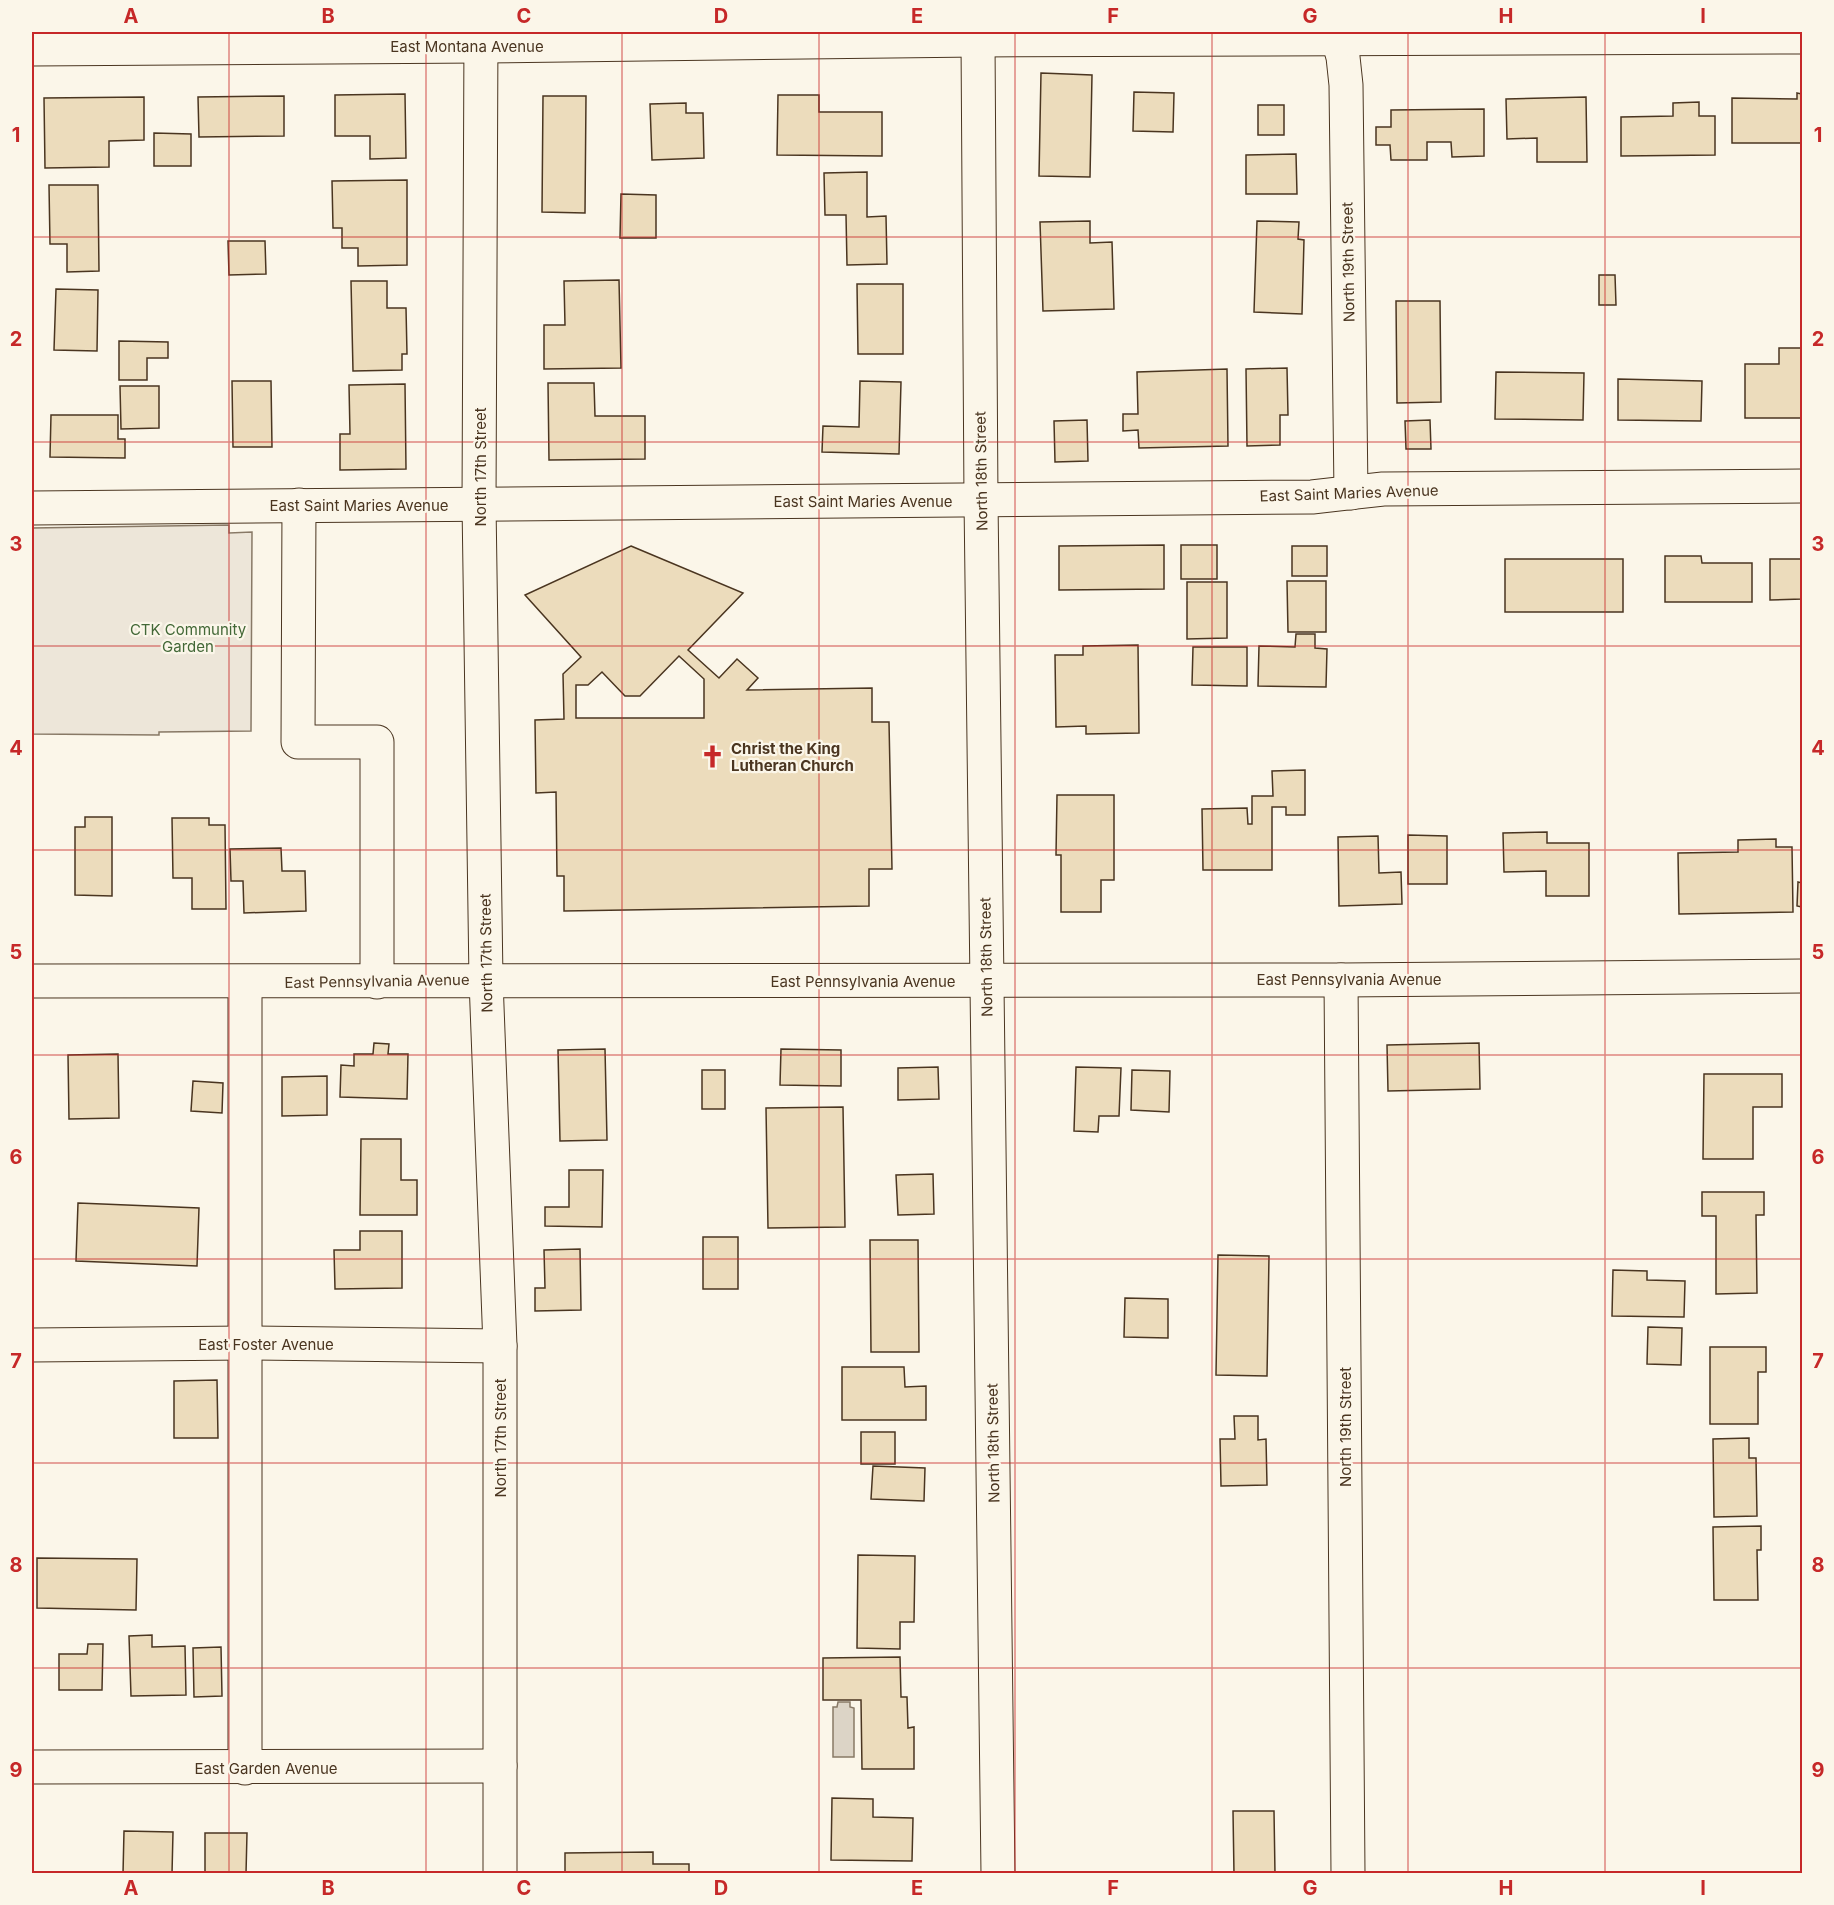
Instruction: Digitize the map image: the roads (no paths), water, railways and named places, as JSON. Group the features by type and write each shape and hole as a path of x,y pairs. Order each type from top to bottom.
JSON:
{"street":[{"name":"East Montana Avenue","path":"32,49 481,39 978,40 1337,35 1803,37"},
{"name":"North 19th Street","path":"1337,35 1346,85 1351,493"},
{"name":"North 17th Street","path":"481,39 479,504 486,980 500,1346 500,1874"},
{"name":"North 18th Street","path":"978,40 986,981 998,1874"},
{"name":"East Saint Maries Avenue","path":"32,508 1312,497 1383,489 1803,486"},
{"path":"299,505 298,742 377,742 377,982"},
{"name":"East Pennsylvania Avenue","path":"32,981 1341,980 1803,976"},
{"name":"North 19th Street","path":"1341,980 1348,1874"},
{"path":"245,982 245,1768"},
{"name":"East Foster Avenue","path":"32,1345 500,1346"},
{"name":"East Garden Avenue","path":"32,1767 500,1766"}],"place":[{"name":"Christ the King Lutheran Church","path":"713,757"}],"park label":[{"name":"CTK Community Garden","path":"188,638"}]}
